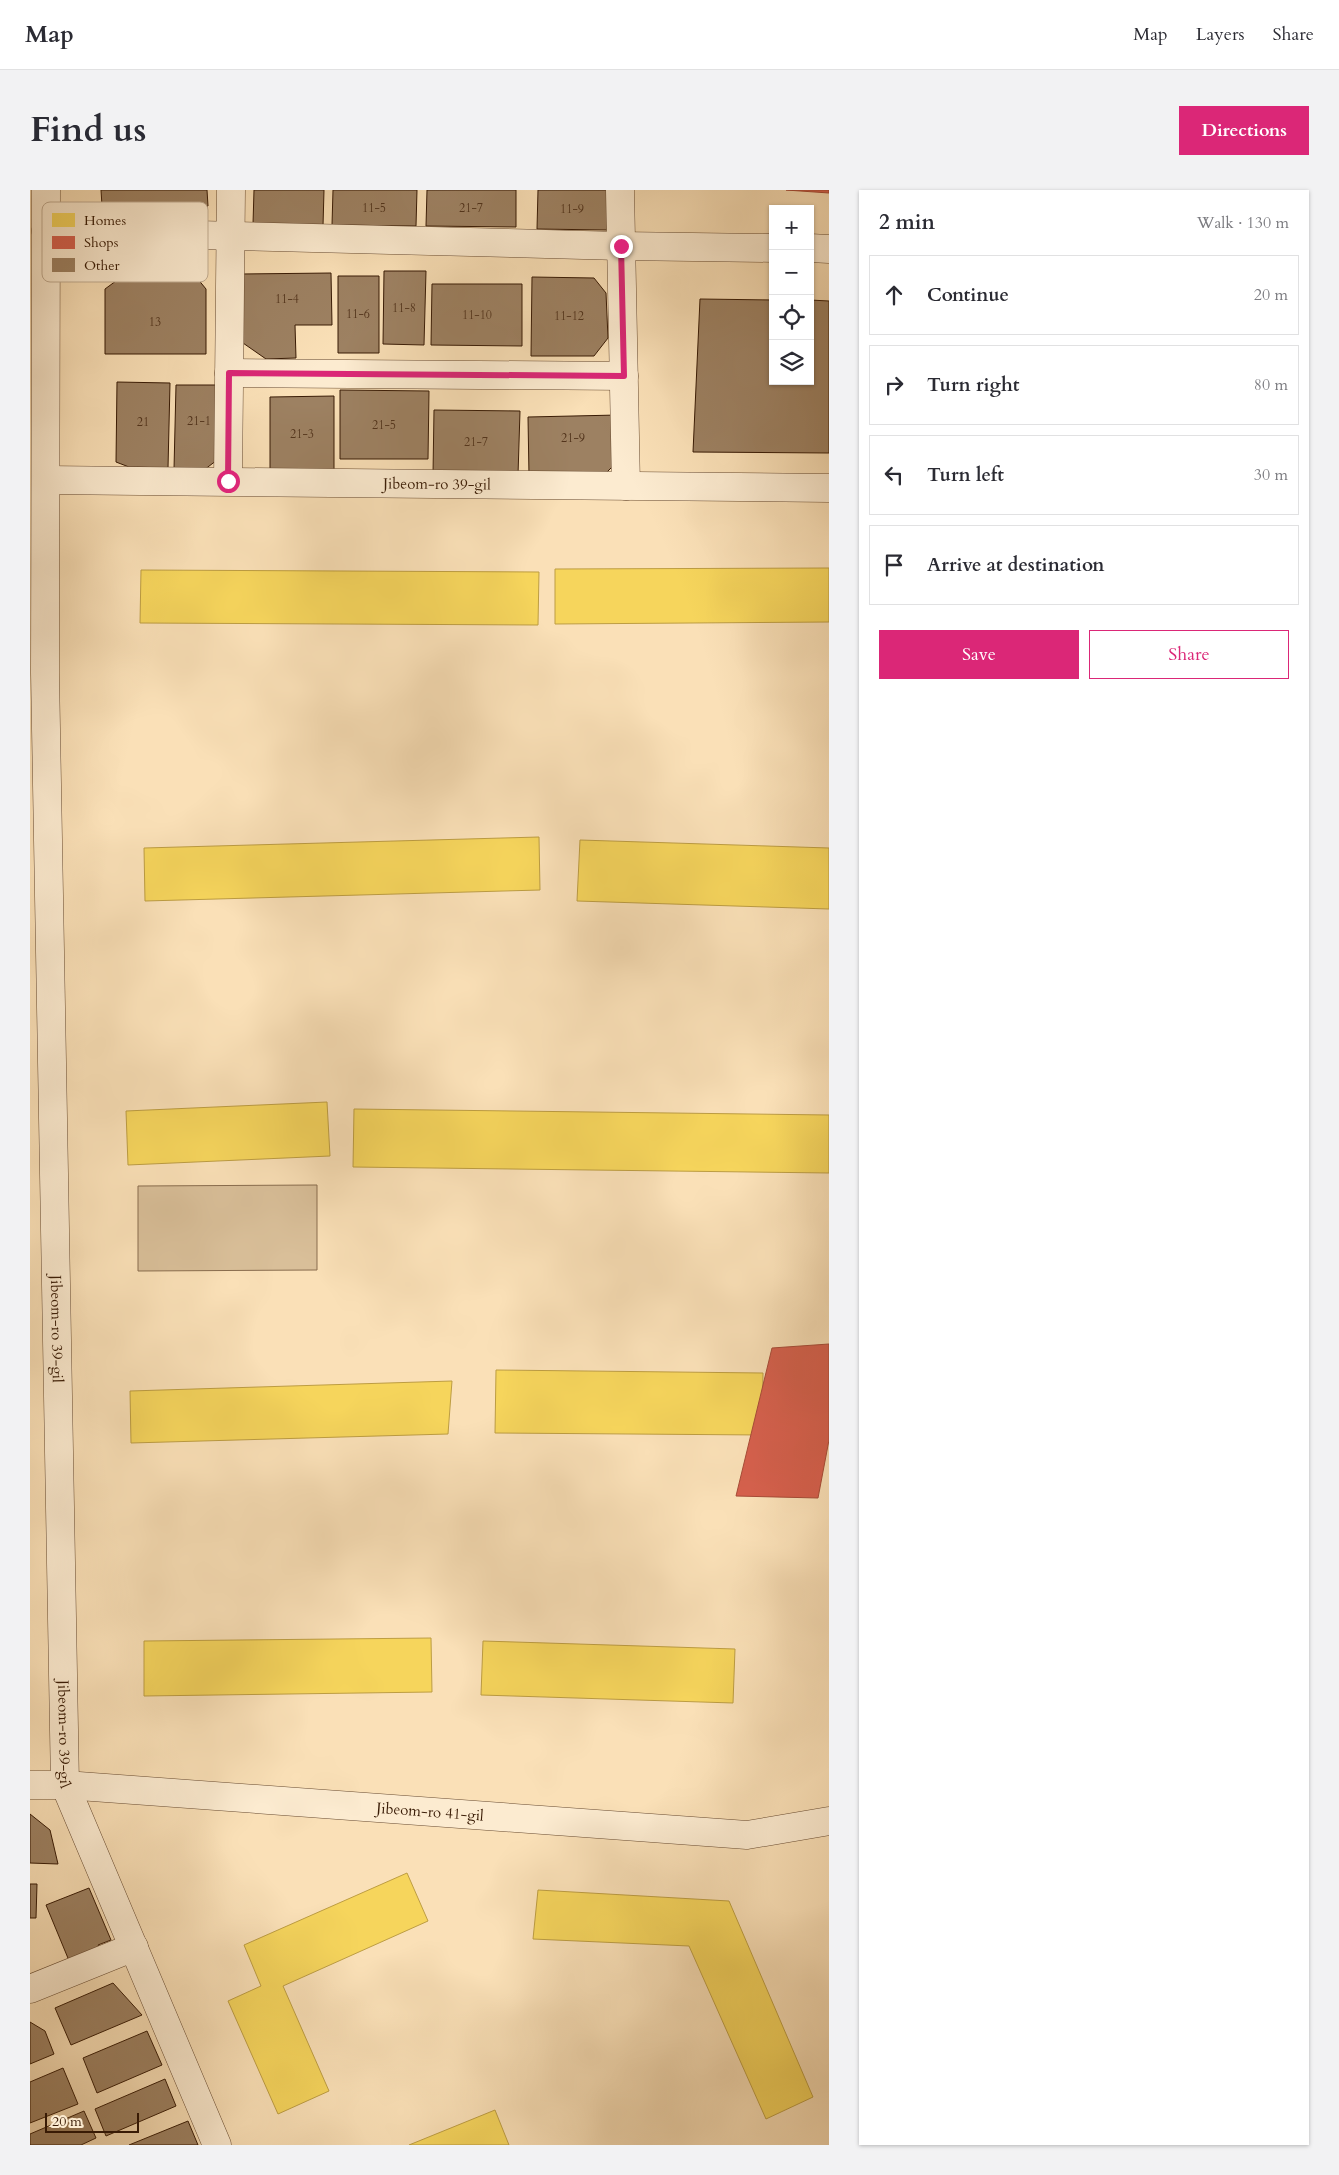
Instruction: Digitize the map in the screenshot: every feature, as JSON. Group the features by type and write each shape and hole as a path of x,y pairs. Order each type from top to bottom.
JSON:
{"street":[{"path":"228,481 231,190"},
{"path":"620,190 626,486"},
{"path":"208,235 769,248"},
{"path":"814,248 829,249"},
{"name":"Jibeom-ro 39-gil","path":"46,282 46,480 38,673 65,1785 217,2145"},
{"path":"229,373 624,376"},
{"name":"Jibeom-ro 39-gil","path":"46,480 829,488"},
{"name":"Jibeom-ro 41-gil","path":"30,1785 65,1785 747,1836 829,1821"},
{"path":"30,1989 134,1947"}],"shaded area":[{"path":"317,1185 317,1270 138,1271 138,1186"}],"building: Homes":[{"path":"829,568 829,622 555,624 555,569"},
{"path":"141,570 539,572 538,625 140,623"},
{"path":"539,837 540,890 145,901 144,848"},
{"path":"580,840 829,848 829,909 577,901"},
{"path":"327,1102 330,1156 128,1165 126,1111"},
{"path":"354,1109 829,1115 829,1173 353,1167"},
{"path":"496,1370 763,1373 762,1435 495,1433"},
{"path":"452,1381 448,1434 131,1443 130,1391"},
{"path":"431,1638 432,1692 144,1696 144,1641"},
{"path":"483,1641 735,1649 733,1703 481,1695"},
{"path":"407,1873 428,1921 283,1986 329,2091 278,2114 228,2001 261,1986 244,1945"},
{"path":"538,1890 729,1901 813,2097 766,2119 689,1946 533,1939"},
{"path":"495,2110 509,2145 409,2145"}],"building: Shops":[{"path":"786,190 829,190 829,193"},
{"path":"829,1344 829,1440 818,1498 736,1496 772,1348"}],"building: Other":[{"path":"101,190 207,190 208,202 102,202"},
{"path":"254,190 324,190 323,226 253,224"},
{"path":"333,190 417,190 416,226 332,225"},
{"path":"427,190 516,190 516,227 426,226"},
{"path":"538,190 607,190 607,230 537,229"},
{"path":"384,271 426,271 424,345 383,344"},
{"path":"331,273 332,325 295,325 296,358 266,359 243,343 242,274"},
{"path":"338,276 379,276 379,353 338,353"},
{"path":"532,277 594,278 606,293 608,338 594,356 531,356"},
{"path":"115,282 200,282 206,289 206,354 105,354 105,289"},
{"path":"432,284 522,284 522,346 431,345"},
{"path":"700,299 769,300 769,385 814,385 814,300 829,301 829,453 693,452"},
{"path":"117,382 170,383 168,468 129,467 116,462"},
{"path":"176,385 223,385 221,457 204,470 174,469"},
{"path":"340,390 429,391 428,459 340,459"},
{"path":"334,396 334,471 270,471 270,397"},
{"path":"434,410 520,411 518,475 433,474"},
{"path":"618,415 619,460 605,474 529,476 528,417"},
{"path":"30,1814 50,1830 58,1864 30,1863"},
{"path":"30,1884 37,1884 36,1918 30,1918"},
{"path":"89,1888 111,1940 98,1945 101,1951 70,1963 46,1905"},
{"path":"113,1983 142,2015 71,2045 55,2008"},
{"path":"30,2022 45,2031 54,2054 30,2064"},
{"path":"147,2031 162,2065 97,2093 83,2058"},
{"path":"63,2068 78,2104 30,2123 30,2082"},
{"path":"165,2079 176,2106 106,2136 95,2109"},
{"path":"84,2111 96,2138 81,2145 30,2145 30,2134"},
{"path":"188,2121 198,2145 129,2145"}],"route":[{"path":"228,481 229,373 624,376 621,246"}]}
